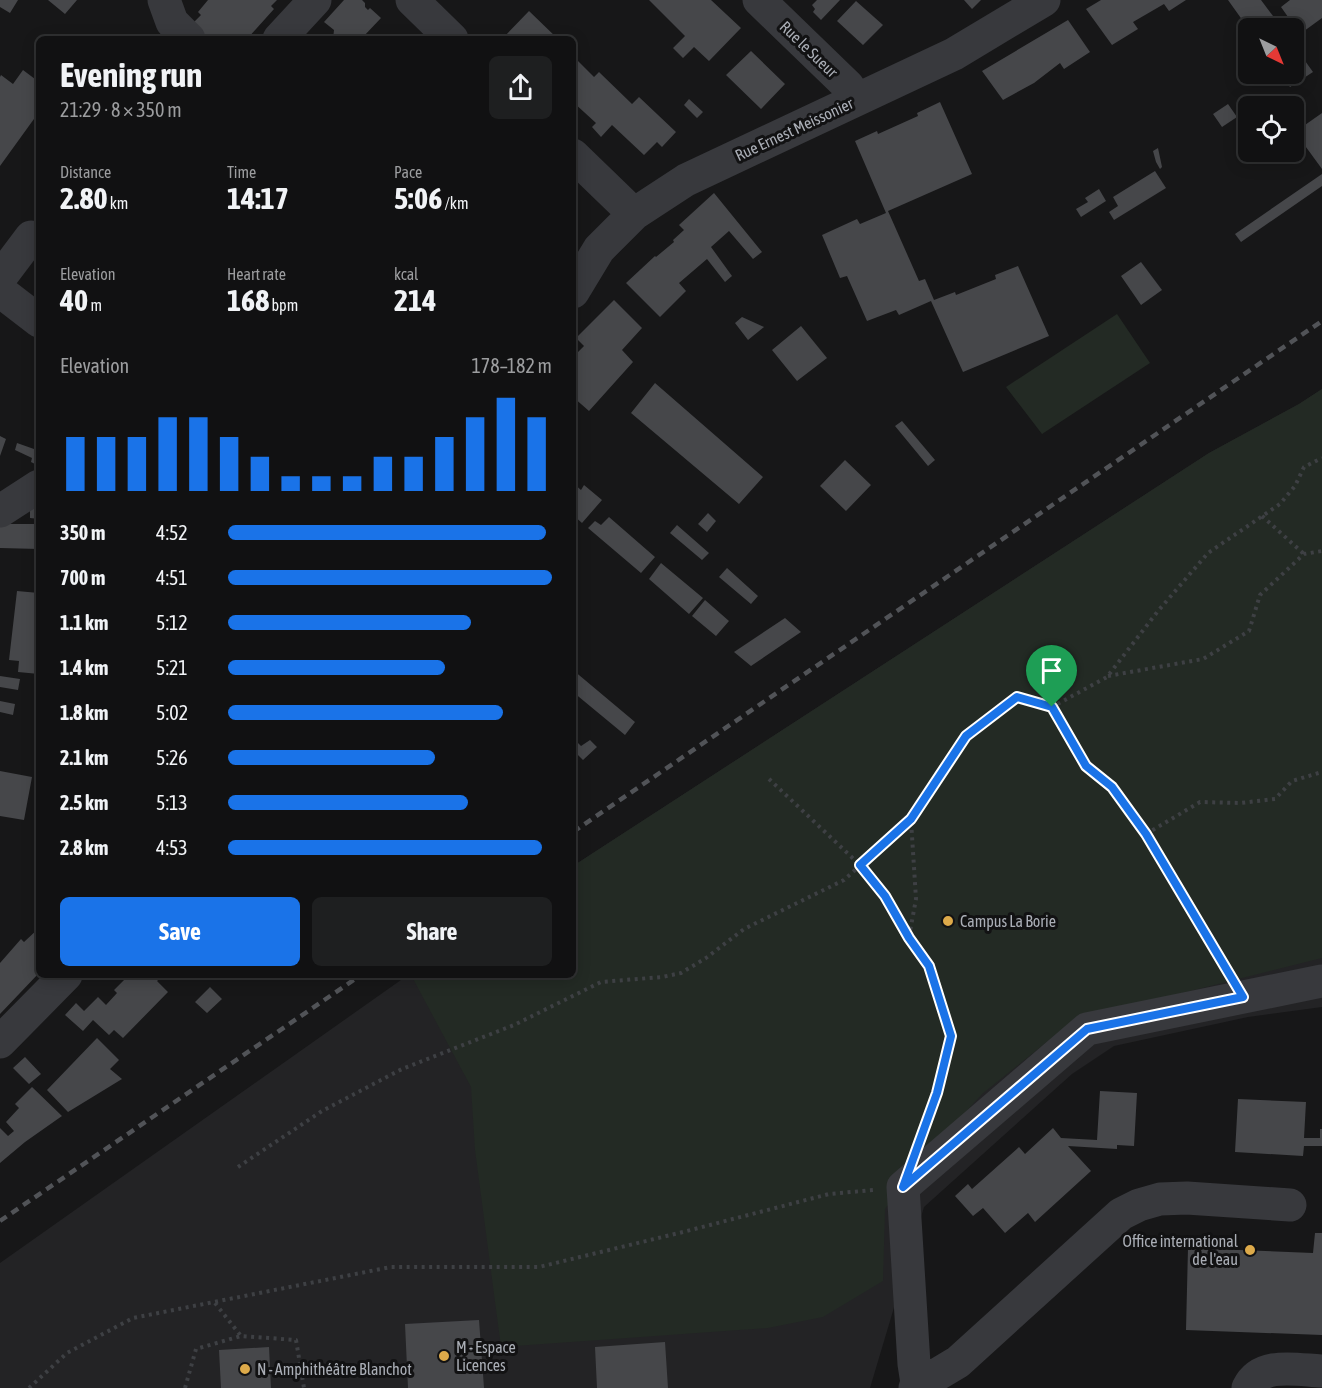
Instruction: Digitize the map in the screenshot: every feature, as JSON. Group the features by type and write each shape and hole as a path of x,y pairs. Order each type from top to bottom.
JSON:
{"street":[{"path":"164,0 172,22 186,36"},
{"path":"282,36 315,0"},
{"path":"412,0 449,36"},
{"name":"Rue le Sueur","path":"759,0 848,86 855,100"},
{"name":"Rue Ernest Meissonier","path":"576,287 599,249 634,214 686,180 954,54 1044,0"},
{"path":"576,158 634,214"},
{"path":"0,278 36,235"},
{"path":"0,291 36,319"},
{"path":"0,511 36,488"},
{"path":"0,1042 63,978"},
{"path":"1290,1205 1188,1198 1160,1199 1139,1205 1121,1214 958,1362 916,1386 903,1187 1087,1029 1322,981"},
{"path":"1248,1388 1257,1376 1267,1370 1322,1371"}],"path":[{"path":"1107,677 1158,611 1208,553 1280,504 1295,486 1304,467 1322,458"},
{"path":"1262,516 1304,554"},
{"path":"1052,707 1107,677 1203,659 1249,632 1260,595 1304,554 1322,551"},
{"path":"238,1167 322,1112 402,1069 514,1025 601,982 662,977 681,973 706,958 744,929 844,880 911,819 966,736 1017,697 1052,707 1086,766 1112,787 1146,834 1243,997"},
{"path":"1146,834 1200,802 1240,803 1275,799 1292,781 1322,772"},
{"path":"769,778 860,865 885,896 909,938 929,966 951,1036 937,1093 922,1135"},
{"path":"909,938 916,899 911,819"},
{"path":"29,1388 67,1353 133,1318 391,1267 539,1267 829,1194 903,1187"},
{"path":"215,1303 241,1336"},
{"path":"185,1388 196,1349 241,1336 296,1340 304,1388"}],"shaded area":[{"path":"1117,314 1150,363 1042,434 1006,387"},
{"name":"Campus La Borie","path":"1322,389 1322,1007 1248,1017 1114,1046 1072,1074 924,1207 870,1388 0,1388 0,1263 404,978 576,978 576,864 1209,453"},
{"name":"Campus La Borie","path":"1322,389 1322,958 1074,1020 982,1094 935,1146 885,1209 883,1281 823,1317 768,1328 501,1347 475,1150 471,1087 413,978 576,978 576,864 1209,453"}],"building":[{"path":"0,0 18,0 10,13 0,7"},
{"path":"48,0 77,0 65,14"},
{"path":"208,0 277,0 271,6 274,9 250,36 206,36 192,24 201,15 198,12"},
{"path":"344,0 362,0 368,10 370,8 381,18 364,36 333,36 334,30 324,22"},
{"path":"649,0 711,0 741,28 709,61 694,47 683,58 673,48 685,36"},
{"path":"817,0 840,0 821,20 813,12 815,9 812,5"},
{"path":"964,0 981,0 972,9"},
{"path":"1101,0 1186,0 1169,11 1164,4 1133,22 1138,29 1112,45 1086,9"},
{"path":"1228,0 1261,0 1274,18 1241,18"},
{"path":"1290,0 1322,0 1322,18 1304,31 1304,18 1289,18 1281,7"},
{"path":"856,1 883,25 863,45 837,21"},
{"path":"529,11 555,36 505,36"},
{"path":"1068,20 1090,52 1064,69 1060,63 1034,83 1003,100 982,71"},
{"path":"751,51 785,84 761,109 726,75"},
{"path":"576,59 594,77 599,72 632,104 639,97 676,132 662,147 657,142 644,155 612,125 601,137 592,127 596,123 576,105"},
{"path":"1304,59 1313,72 1304,78"},
{"path":"23,70 36,80 36,116 0,166 1,75 13,84"},
{"path":"689,99 703,112 697,118 684,105"},
{"path":"940,102 972,174 888,211 919,281 925,279 934,300 955,292 956,295 996,279 995,275 1018,266 1049,336 963,372 931,301 899,315 896,310 867,321 847,276 840,278 822,235 857,219 860,224 886,213 855,141 877,131 878,134 918,116 917,113"},
{"path":"1228,104 1237,117 1222,127 1213,114"},
{"path":"1322,113 1322,169 1304,144 1304,126"},
{"path":"1158,148 1162,167 1160,169 1153,151"},
{"path":"1155,171 1166,188 1114,220 1109,212 1118,206 1113,197"},
{"path":"1322,174 1322,186 1241,242 1235,234"},
{"path":"1099,189 1106,201 1081,217 1076,209 1088,202 1085,198"},
{"path":"714,193 762,252 753,259 729,231 711,247 732,276 725,282 707,259 679,283 686,291 660,317 626,283 674,242 673,240 684,230 679,225"},
{"path":"1141,262 1162,290 1141,305 1121,276"},
{"path":"614,300 642,328 622,350 633,362 589,411 576,400 576,354 584,346 576,338"},
{"path":"742,317 764,327 748,340 735,323"},
{"path":"801,326 827,358 797,381 772,350"},
{"path":"655,383 763,477 739,504 631,413"},
{"path":"902,421 935,460 928,466 895,426"},
{"path":"0,436 6,439 0,456"},
{"path":"17,443 34,449 36,445 36,464 31,462 32,458 15,450"},
{"path":"845,460 871,485 846,511 820,486"},
{"path":"584,485 602,500 582,523 576,518 576,486 581,490"},
{"path":"36,497 36,519 30,518 30,500"},
{"path":"708,513 716,521 707,532 698,524"},
{"path":"609,517 655,557 641,573 588,528 595,521 601,525"},
{"path":"0,524 36,524 36,549 0,548"},
{"path":"677,525 709,553 702,560 670,533"},
{"path":"661,563 703,598 689,614 649,579"},
{"path":"727,568 758,596 751,604 719,577"},
{"path":"17,591 36,593 36,674 18,672 19,661 9,660"},
{"path":"705,600 729,621 716,636 692,616"},
{"path":"785,618 801,632 751,666 734,652"},
{"path":"576,673 635,722 625,735 576,694"},
{"path":"0,676 20,679 18,690 0,687"},
{"path":"0,701 15,704 13,715 0,712"},
{"path":"590,740 597,747 583,760 576,753 576,741 581,746"},
{"path":"0,771 32,777 24,820 0,816"},
{"path":"36,931 36,976 0,1014 0,963 21,939 24,942"},
{"path":"126,978 160,978 157,981 168,992 123,1038 114,1030 109,1035 93,1020 83,1031 65,1015 76,1003 84,1011 98,997 106,1005 117,993 114,990"},
{"path":"210,987 222,999 207,1013 195,1002"},
{"path":"97,1038 119,1060 110,1069 122,1079 68,1112 47,1090"},
{"path":"25,1057 41,1074 29,1084 13,1068"},
{"path":"32,1087 62,1116 0,1163 0,1128 8,1136 14,1131 6,1122 19,1108 15,1104"},
{"path":"1100,1091 1137,1093 1134,1146 1117,1145 1117,1149 1068,1146 1091,1171 1035,1222 1028,1213 1005,1233 983,1208 973,1216 955,1196 968,1184 972,1189 1019,1147 1025,1154 1053,1128 1061,1138 1097,1140"},
{"path":"1238,1099 1306,1102 1304,1138 1320,1138 1320,1129 1322,1129 1322,1146 1304,1146 1303,1156 1235,1152"},
{"path":"1315,1233 1322,1233 1322,1335 1186,1330 1188,1248 1313,1253"},
{"name":"M - Espace Licences","path":"479,1320 484,1388 408,1388 405,1324"},
{"path":"665,1342 668,1388 597,1388 595,1347"},
{"name":"N - Amphithéâtre Blanchot","path":"269,1347 271,1388 221,1388 219,1350"}],"railway":[{"path":"576,830 1322,321"},
{"path":"0,1221 357,978"}],"place":[{"name":"Campus La Borie","path":"948,921"},
{"name":"Office international de l'eau","path":"1250,1250"},
{"name":"M - Espace Licences","path":"444,1356"},
{"name":"N - Amphithéâtre Blanchot","path":"245,1369"}],"route":[{"path":"1017,697 1052,707 1086,766 1112,787 1146,834 1243,997 1087,1029 903,1187 937,1093 951,1036 929,966 909,938 885,896 860,865 911,819 966,736 1017,697"}]}
